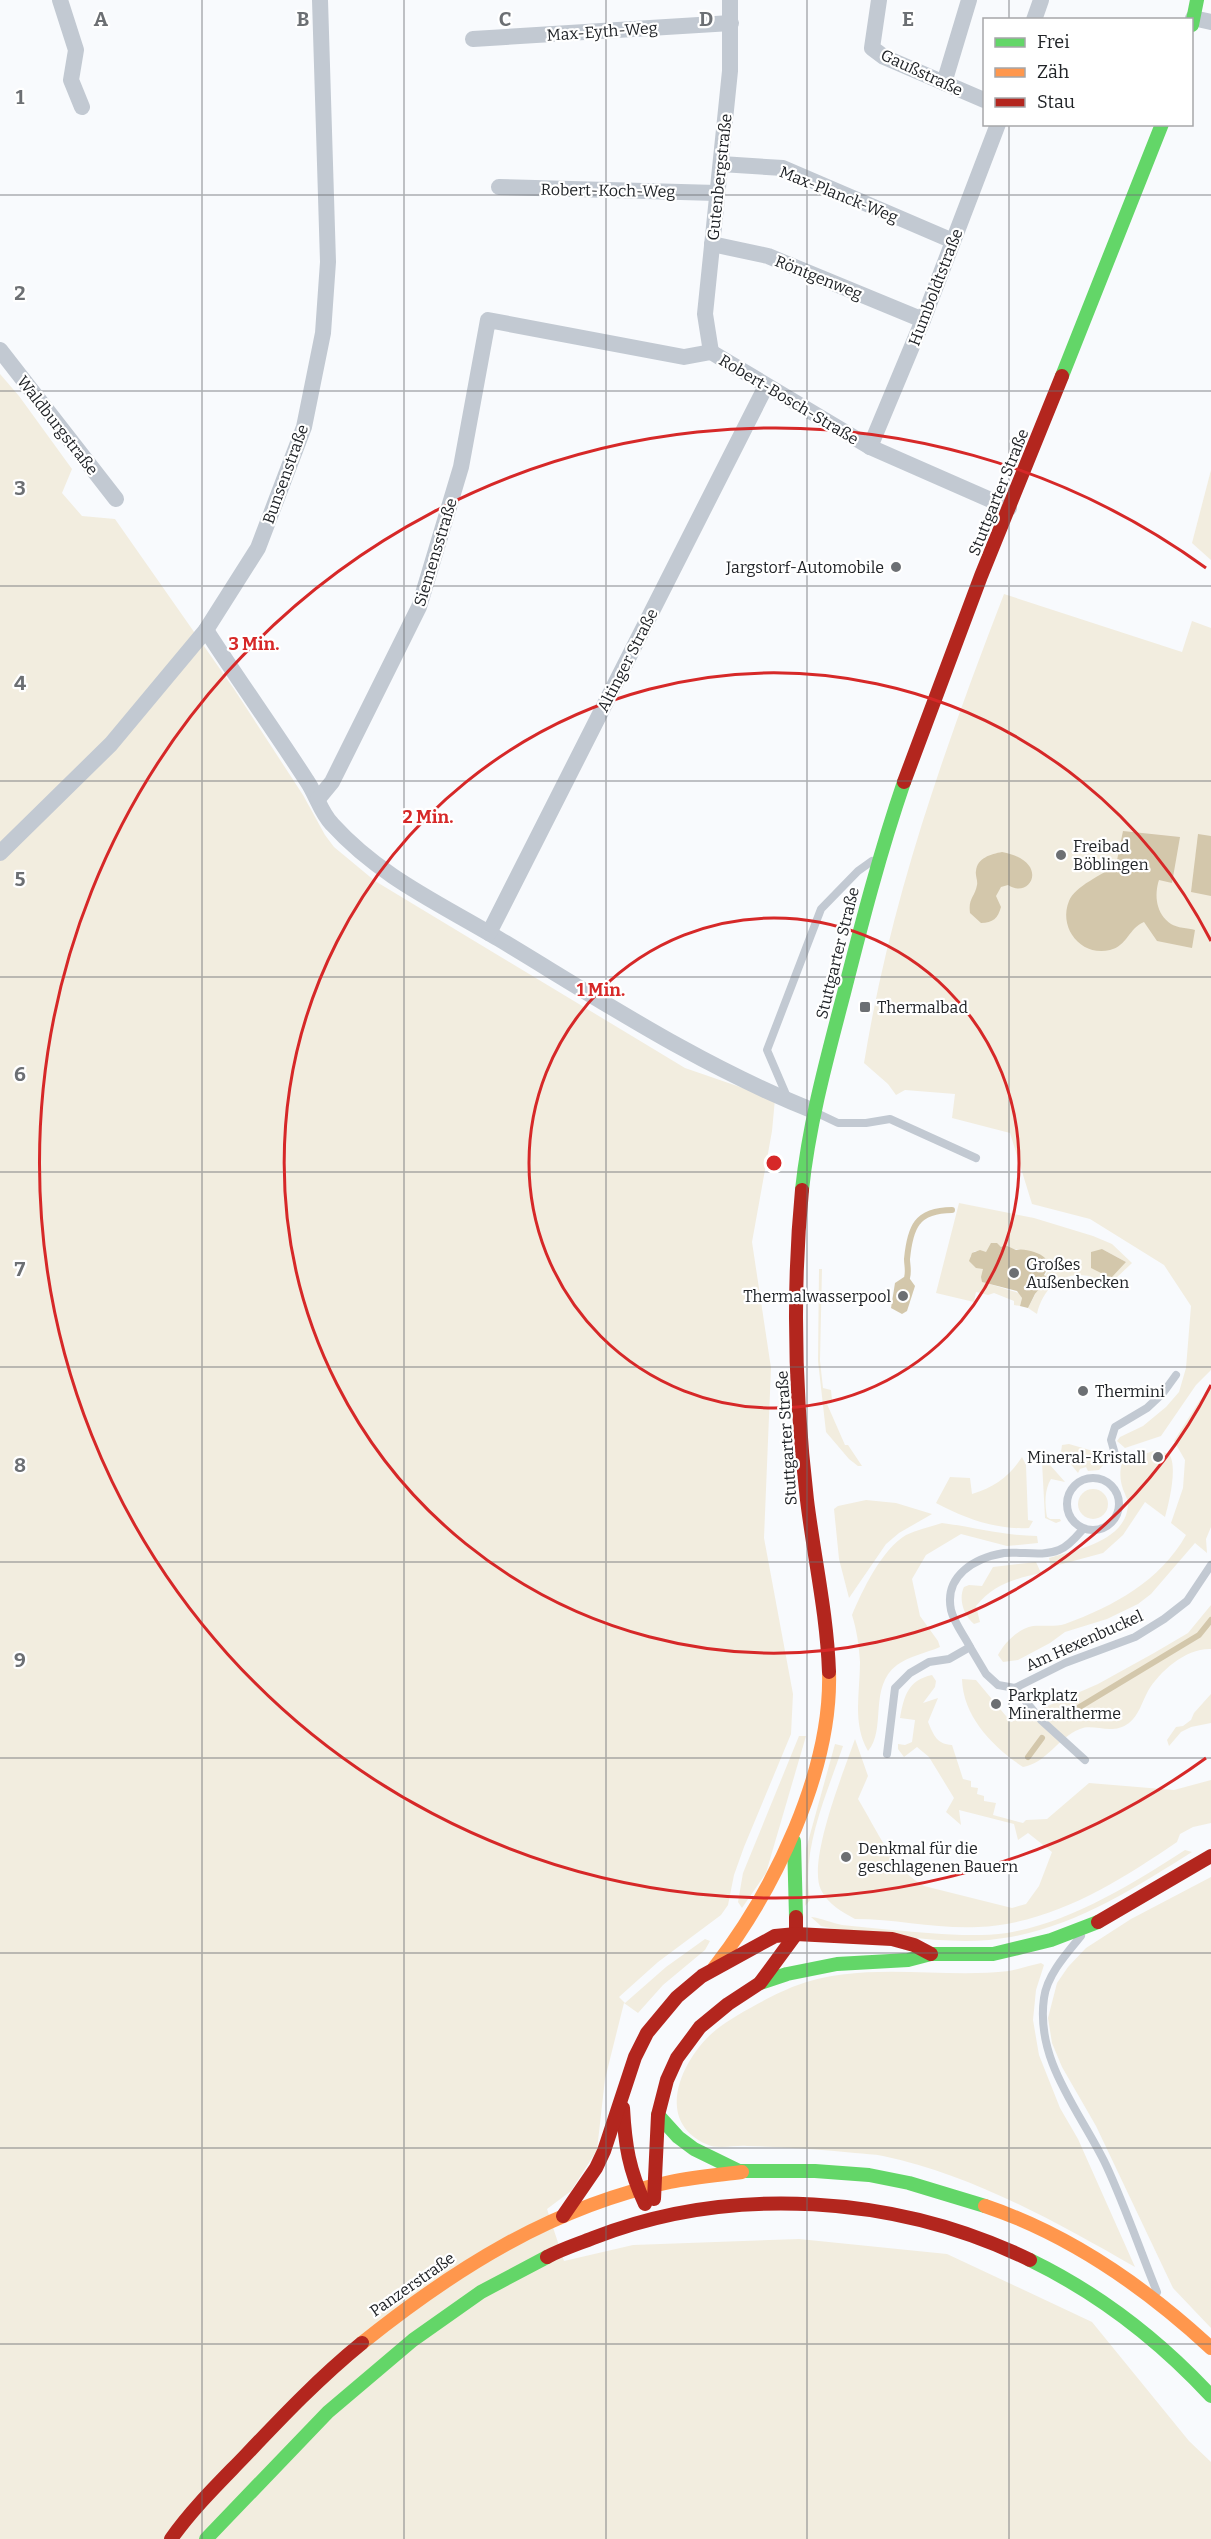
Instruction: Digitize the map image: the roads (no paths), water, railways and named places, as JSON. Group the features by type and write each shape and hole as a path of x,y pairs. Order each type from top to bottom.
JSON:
{"main road":[{"path":"1193,18 1197,0"},
{"name":"Stuttgarter Straße","path":"714,1968 753,1914 774,1879 794,1833 815,1769 828,1704 827,1646 806,1499 797,1373 796,1257 803,1176 814,1111 880,855 926,718 1121,235 1161,126"},
{"name":"Stuttgarter Straße","path":"794,1833 796,1934"},
{"path":"760,1983 837,1964 908,1960 931,1953 974,1955 1011,1951 1088,1927 1138,1901 1211,1856"},
{"name":"Stuttgarter Straße","path":"652,2216 638,2192 626,2145 621,2100 634,2057 654,2024 677,1997 772,1923 774,1879"},
{"path":"772,1923 796,1934 892,1939 931,1953"},
{"path":"772,1923 785,1950 814,1968"},
{"path":"652,2216 656,2184 658,2115 667,2080 692,2037 710,2018 760,1983 796,1934"},
{"path":"563,2216 596,2168 621,2100"},
{"path":"658,2115 671,2133 692,2150 742,2172"},
{"name":"Panzerstraße","path":"171,2539 279,2418 366,2338 454,2273 515,2237 563,2216 656,2184 706,2175 803,2171 865,2175 909,2183 993,2208 1066,2240 1118,2271 1161,2303 1211,2348"},
{"path":"206,2539 346,2396 437,2321 496,2282 556,2252 620,2226 652,2216 730,2205 833,2204 898,2214 991,2241 1051,2270 1103,2300 1144,2330 1172,2355 1211,2396"}],"street":[{"path":"60,0 76,50 72,80 82,106"},
{"name":"Bunsenstraße","path":"0,853 111,744 206,630 258,548 304,427 323,333 328,262 320,0"},
{"name":"Gutenbergstraße","path":"711,352 705,314 730,71 730,0"},
{"name":"Gaußstraße","path":"879,0 872,48 884,57 983,100"},
{"path":"944,83 969,0"},
{"path":"1035,18 1041,0"},
{"path":"1193,22 1211,22"},
{"name":"Max-Eyth-Weg","path":"473,39 731,23"},
{"name":"Humboldtstraße","path":"870,447 923,320 997,126"},
{"name":"Max-Planck-Weg","path":"721,164 783,168 953,242"},
{"name":"Robert-Koch-Weg","path":"500,187 717,193"},
{"name":"Röntgenweg","path":"712,244 768,256 923,320"},
{"name":"Robert-Bosch-Straße","path":"488,320 684,357 711,352 870,447 1009,508"},
{"name":"Siemensstraße","path":"318,799 332,782 420,607 460,467 488,320"},
{"name":"Waldburgstraße","path":"0,350 116,499"},
{"name":"Altinger Straße","path":"489,933 766,386"},
{"path":"206,630 318,799 329,822 362,856 409,888 489,933 690,1054 814,1111"}],"lane":[{"path":"788,1101 767,1050 821,909 858,871 880,855"},
{"path":"814,1111 838,1123 866,1123 890,1119 976,1158"},
{"path":"1114,1454 1111,1440 1115,1427 1147,1408 1176,1375"},
{"path":"1088,1478 1103,1480 1117,1492 1119,1509 1116,1518 1101,1529 1083,1528 1069,1515 1067,1500 1070,1492 1074,1486 1088,1478"},
{"name":"Am Hexenbuckel","path":"1083,1528 1060,1550 1005,1553 979,1559 963,1569 954,1583 949,1596 952,1612 986,1674 998,1685 1015,1688 1065,1663 1136,1637 1187,1601 1211,1565"},
{"path":"887,1754 895,1688 910,1672 929,1662 949,1659 970,1647"},
{"name":"Am Hexenbuckel","path":"1015,1688 1041,1720 1084,1760"},
{"path":"1088,1927 1057,1967 1044,1994 1042,2019 1044,2039 1059,2081 1107,2167 1161,2303"}],"waterway":[{"path":"907,1278 908,1248 917,1223 930,1213 952,1210"},
{"path":"1063,1717 1199,1635 1211,1620"},
{"path":"1028,1757 1042,1738"}],"place":[{"name":"Jargstorf-Automobile","path":"896,567"},
{"name":"Freibad Böblingen","path":"1061,855"},
{"name":"Thermalbad","path":"865,1007"},
{"name":"Großes Außenbecken","path":"1014,1273"},
{"name":"Thermalwasserpool","path":"903,1296"},
{"name":"Thermini","path":"1083,1391"},
{"name":"Mineral-Kristall","path":"1158,1457"},
{"name":"Parkplatz Mineraltherme","path":"996,1704"},
{"name":"Denkmal für die geschlagenen Bauern","path":"846,1857"}]}
